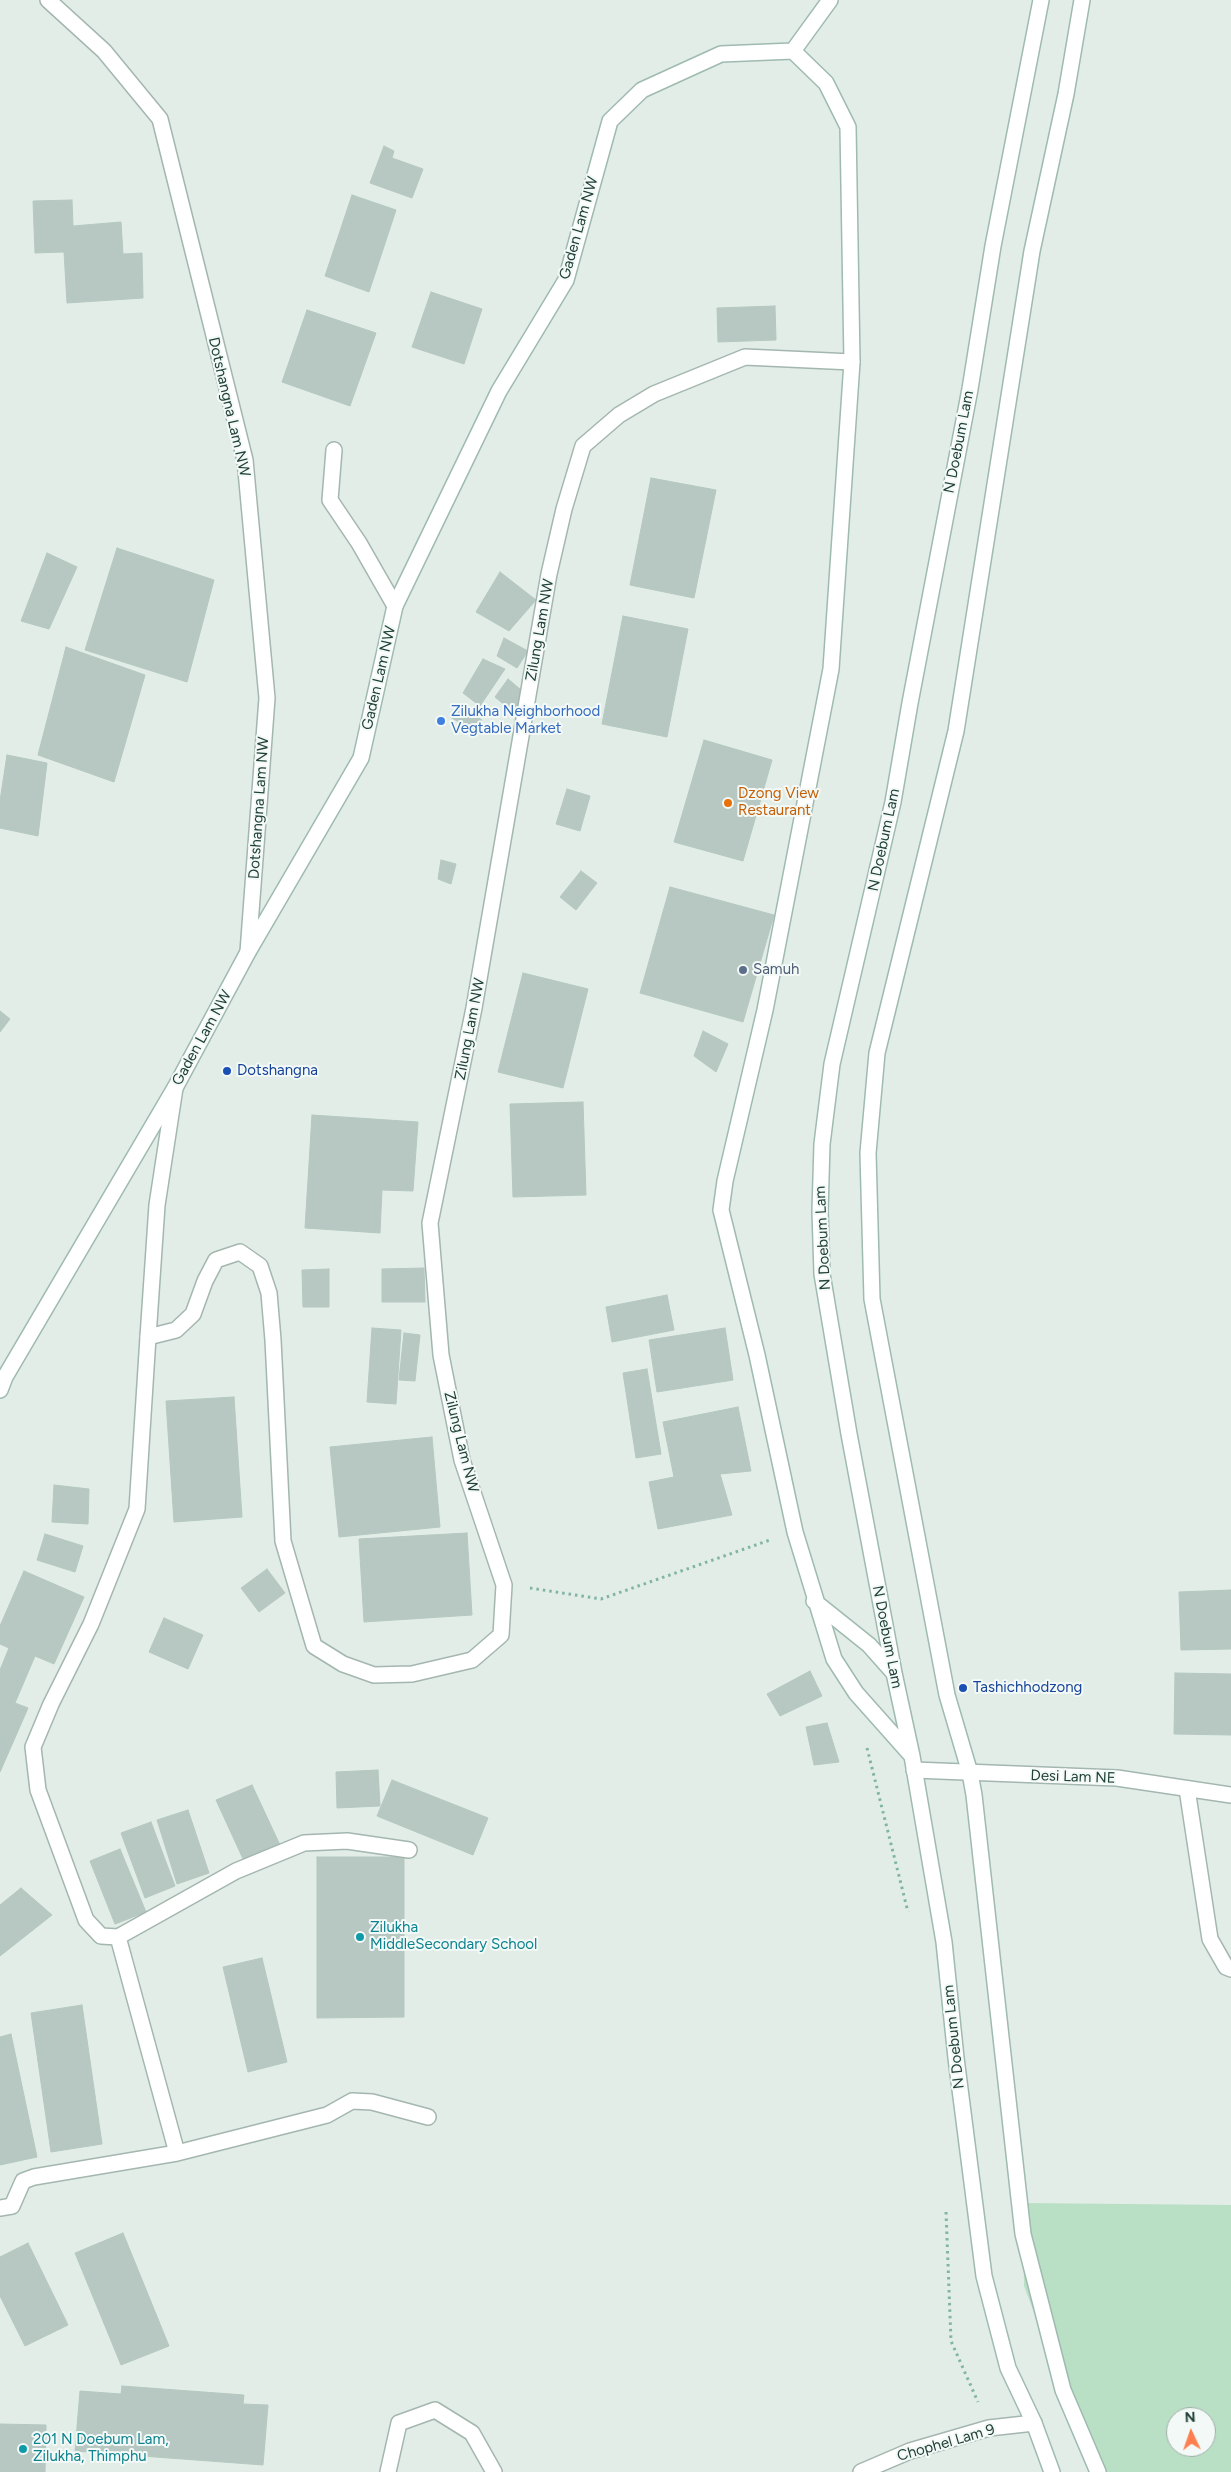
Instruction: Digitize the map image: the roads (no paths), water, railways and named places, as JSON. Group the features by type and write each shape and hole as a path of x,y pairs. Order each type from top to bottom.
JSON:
{"main road":[{"name":"Dotshangna Lam NW","path":"48,0 104,51 160,119 245,460 268,698 248,952"},
{"path":"830,0 794,51 826,83 848,127 852,362 831,669 766,1001 725,1181 721,1210 757,1355 795,1532 814,1601 834,1659 856,1693 913,1763"},
{"name":"N Doebum Lam","path":"1041,0 993,246 970,389 893,802 832,1064 822,1144 820,1211 822,1274 849,1434 913,1763 944,1942 956,2058 984,2276 1008,2368 1034,2423 1052,2472"},
{"path":"1082,0 1066,94 1032,251 956,731 877,1053 868,1152 872,1299 947,1695 970,1773 1023,2234 1063,2390 1098,2472"},
{"name":"Gaden Lam NW","path":"0,1390 5,1377 176,1086 248,952 362,758 395,606 499,391 566,280 610,121 642,90 721,54 794,51"},
{"name":"Zilung Lam NW","path":"148,1337 176,1330 193,1314 205,1281 216,1260 240,1252 260,1266 268,1293 273,1340 283,1541 314,1646 343,1664 374,1675 412,1674 472,1660 501,1635 504,1585 462,1460 441,1355 430,1223 474,1008 549,574 564,509 583,446 619,415 654,394 745,357 852,362"},
{"path":"334,450 330,500 359,543 395,606"},
{"path":"176,1086 157,1205 137,1509 91,1624 51,1704 33,1747 38,1790 86,1920 101,1936 118,1937 236,1871 304,1842 347,1841 409,1850"},
{"path":"814,1601 869,1645 894,1673"},
{"name":"Desi Lam NE","path":"913,1763 970,1773 1117,1778 1231,1795"},
{"path":"1187,1789 1210,1940 1226,1967 1231,1969"},
{"path":"118,1937 177,2153"},
{"path":"0,2208 12,2206 23,2181 177,2153 327,2115 352,2101 372,2102 428,2117"},
{"path":"388,2472 399,2423 435,2410 472,2433 494,2472"},
{"name":"Chophel Lam 9","path":"861,2472 910,2451 989,2428 1034,2423"}],"place":[{"name":"Zilukha Neighborhood Vegtable Market","path":"441,721"},
{"name":"Dzong View Restaurant","path":"728,803"},
{"name":"Samuh","path":"743,970"},
{"name":"Dotshangna","path":"227,1071"},
{"name":"Tashichhodzong","path":"963,1688"},
{"name":"Zilukha MiddleSecondary School","path":"360,1937"},
{"name":"201 N Doebum Lam, Zilukha, Thimphu","path":"23,2449"}]}
